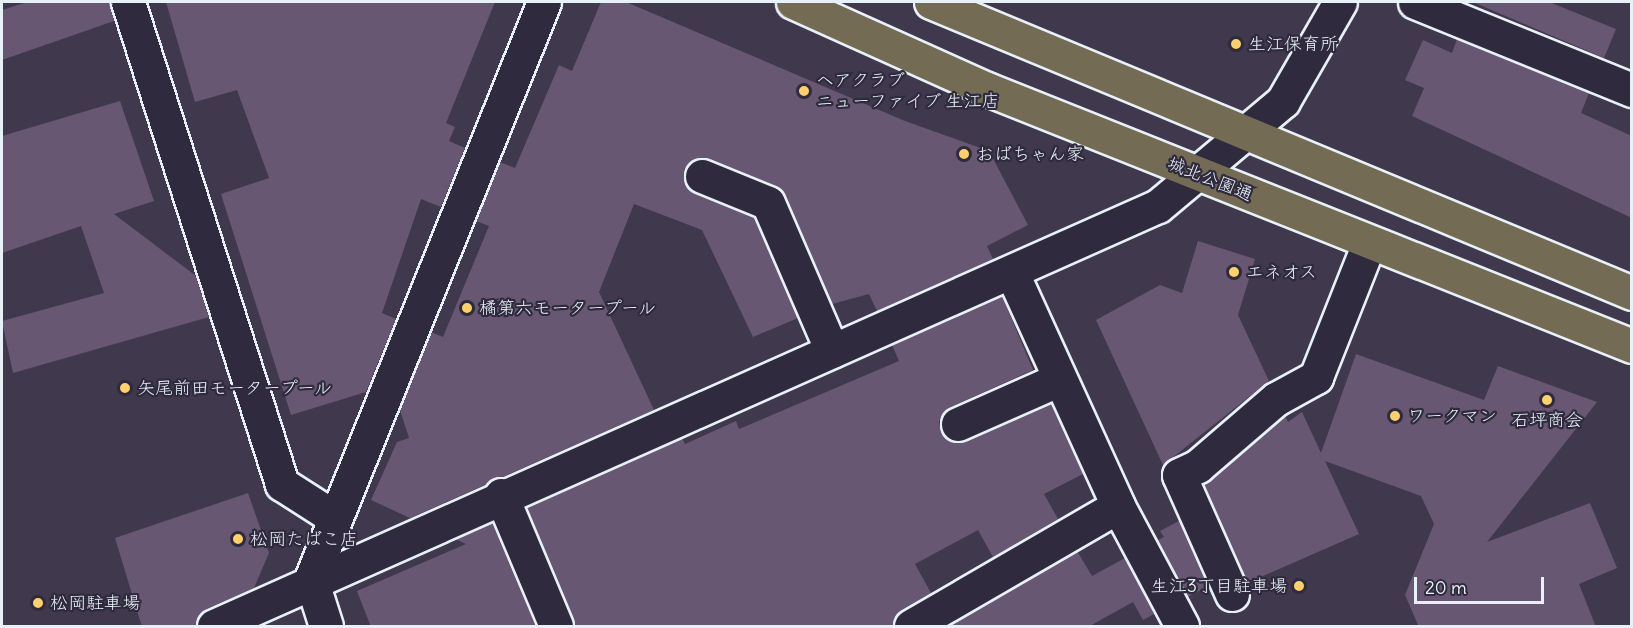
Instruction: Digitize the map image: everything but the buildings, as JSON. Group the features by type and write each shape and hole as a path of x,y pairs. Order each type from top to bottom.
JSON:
{"main road":[{"name":"城北公園通","path":"793,2 1199,174 1632,346"},
{"path":"931,2 1632,293"}],"street":[{"path":"128,2 282,484 335,518"},
{"path":"326,627 311,579 544,2"},
{"path":"214,627 311,579 1012,273 1158,206 1249,134 1283,101 1340,2"},
{"path":"1415,2 1632,90"},
{"path":"702,176 768,203 832,351"},
{"path":"1232,594 1179,475 1198,466 1276,399 1316,377 1369,243"},
{"path":"1012,273 1118,506 1182,627"},
{"path":"958,424 1060,379"},
{"path":"501,495 555,627"},
{"path":"911,627 1118,506"}],"place":[{"name":"生江保育所","path":"1236,44"},
{"name":"ヘアクラブ ニューファイブ 生江店","path":"804,91"},
{"name":"おばちゃん家","path":"964,154"},
{"name":"エネオス","path":"1234,272"},
{"name":"橘第六モータープール","path":"467,308"},
{"name":"矢尾前田モータープール","path":"125,388"},
{"name":"石坪商会","path":"1547,400"},
{"name":"ワークマン","path":"1395,416"},
{"name":"松岡たばこ店","path":"238,539"},
{"name":"生江3丁目駐車場","path":"1299,586"},
{"name":"松岡駐車場","path":"38,603"}]}
